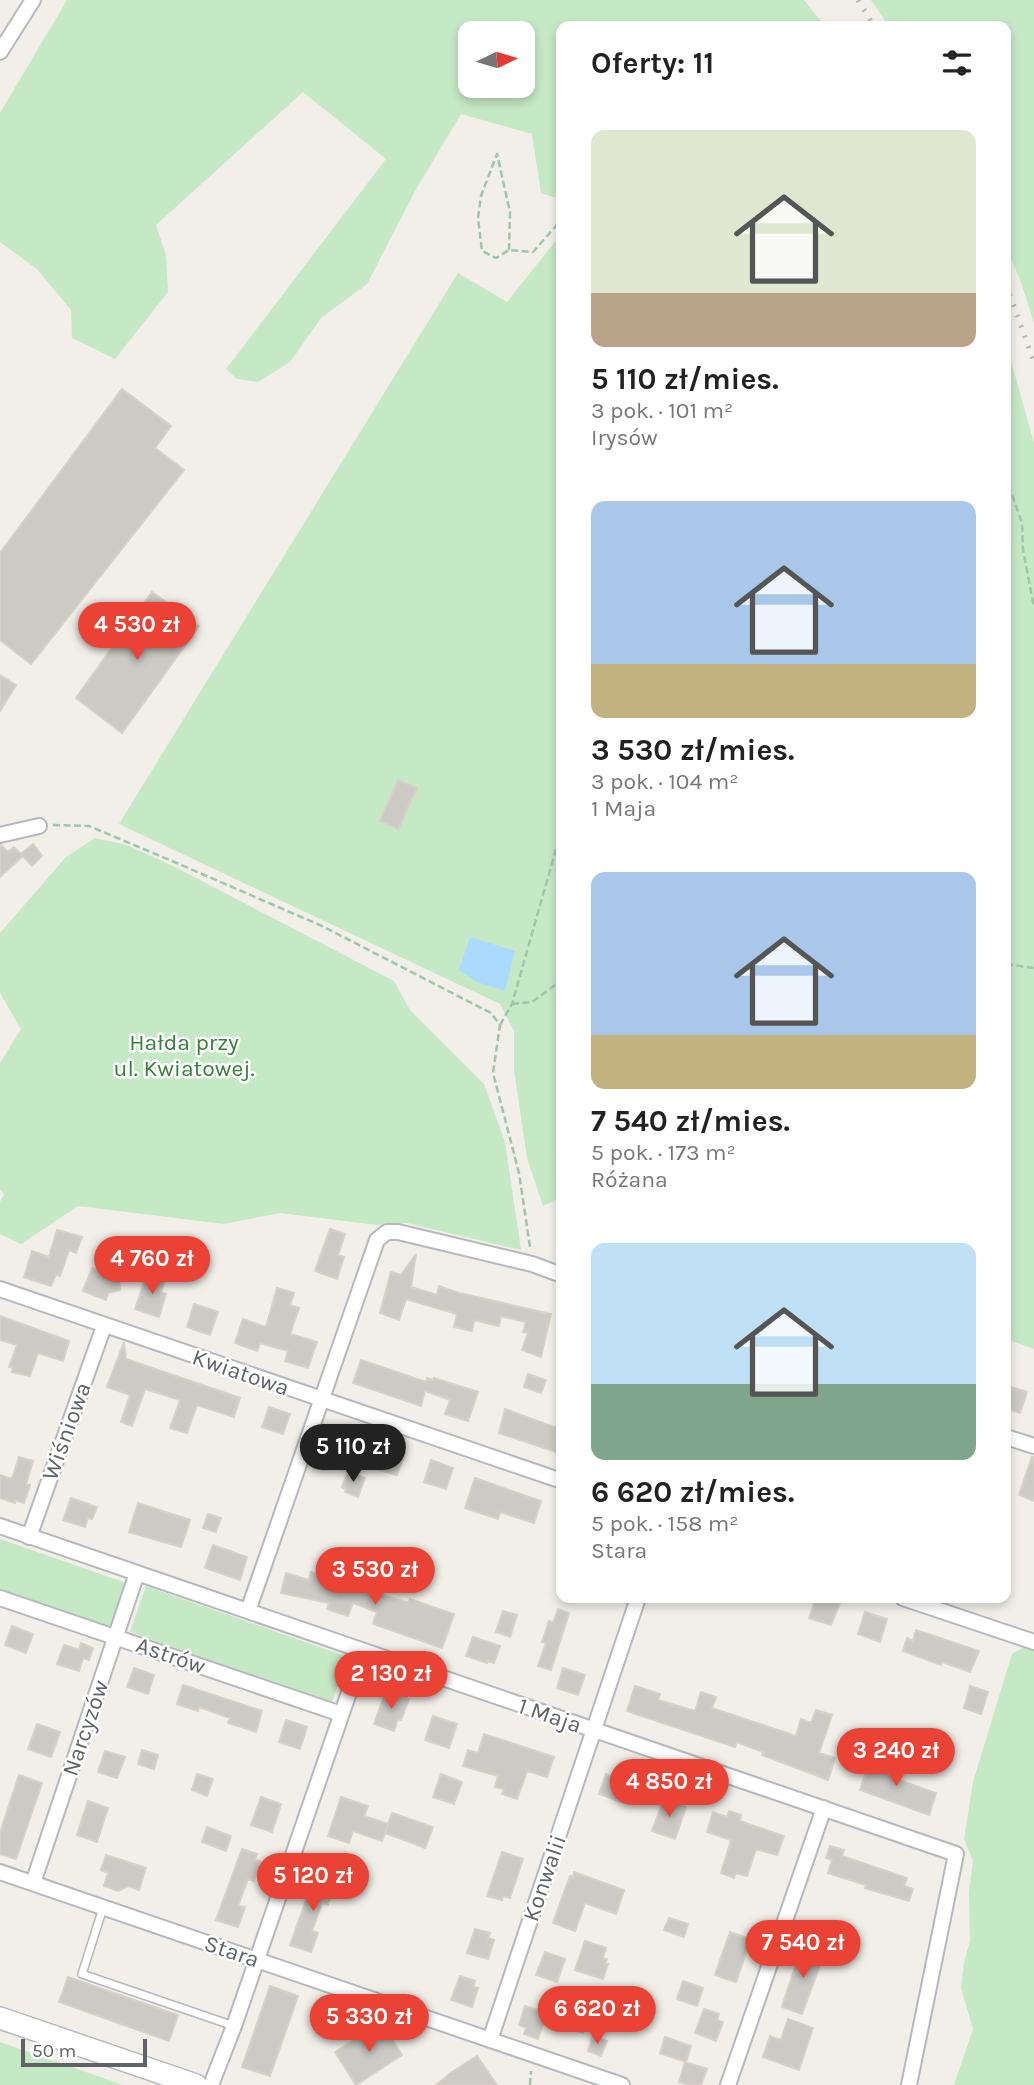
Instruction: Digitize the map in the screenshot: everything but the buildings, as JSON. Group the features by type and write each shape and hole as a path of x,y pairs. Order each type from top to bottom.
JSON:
{"street":[{"path":"0,52 33,0"},
{"path":"0,835 39,826"},
{"path":"248,1611 377,1240 387,1232 398,1232 532,1264 556,1273"},
{"name":"Kwiatowa","path":"0,1289 556,1479"},
{"name":"Wiśniowa","path":"29,1536 104,1326"},
{"path":"1011,1439 1034,1446"},
{"name":"1 Maja","path":"0,1527 956,1854 909,2085"},
{"name":"Narcyzów","path":"33,1883 137,1573"},
{"name":"Astrów","path":"0,1598 341,1714"},
{"name":"Konwalii","path":"489,2040 636,1603"},
{"path":"919,1603 1034,1642"},
{"path":"211,2085 234,2026 363,1652"},
{"path":"728,2085 824,1808"},
{"name":"Stara","path":"0,1872 622,2085"},
{"path":"0,2018 196,2085"}],"lane":[{"path":"104,1907 82,1974 234,2026"}],"path":[{"path":"509,250 510,212 498,154 481,196 478,218 482,251 496,258 509,250 533,253 556,226"},
{"path":"1011,492 1022,523 1023,550 1034,607"},
{"path":"39,826 89,826 197,872 322,926 398,964 491,1013 500,1024"},
{"path":"532,1264 519,1173 493,1073 500,1024 512,1004 556,849"},
{"path":"1011,965 1034,968"},
{"path":"512,1004 532,1002 556,985"},
{"path":"530,2085 531,2070"}],"green space":[{"path":"67,0 804,0 821,21 556,21 556,198 541,193 532,134 461,114 415,191 367,284 321,318 290,362 258,382 237,379 226,369 386,159 303,92 156,225 166,255 168,292 115,359 72,338 71,310 37,269 0,242 0,113"},
{"path":"871,0 1034,0 1034,323 1011,259 1011,21 886,21"},
{"path":"556,241 556,1200 543,1206 527,1158 514,1070 514,1031 500,1004 119,824 458,273 507,302"},
{"path":"1011,361 1034,443 1034,1349 1011,1341"},
{"name":"Hałda przy ul. Kwiatowej.","path":"95,838 127,845 173,866 394,981 410,1010 484,1084 505,1142 521,1250 407,1223 377,1225 280,1213 224,1224 78,1206 21,1244 0,1234 0,1202 4,1194 0,1189 0,1063 21,1029 0,993 0,933 66,857"},
{"path":"0,1539 126,1583 110,1627 0,1589"},
{"path":"146,1586 348,1657 332,1702 130,1632"},
{"path":"1024,1647 1034,1651 1034,2085 954,2085 973,2029 961,1988 970,1941 969,1892 973,1861 964,1839 973,1782 1012,1654"},
{"path":"0,2042 123,2085 0,2085"}],"water":[{"path":"470,937 515,951 505,991 477,982 459,970"}],"railway":[{"path":"858,0 871,21"},
{"path":"1011,298 1034,362"}]}
